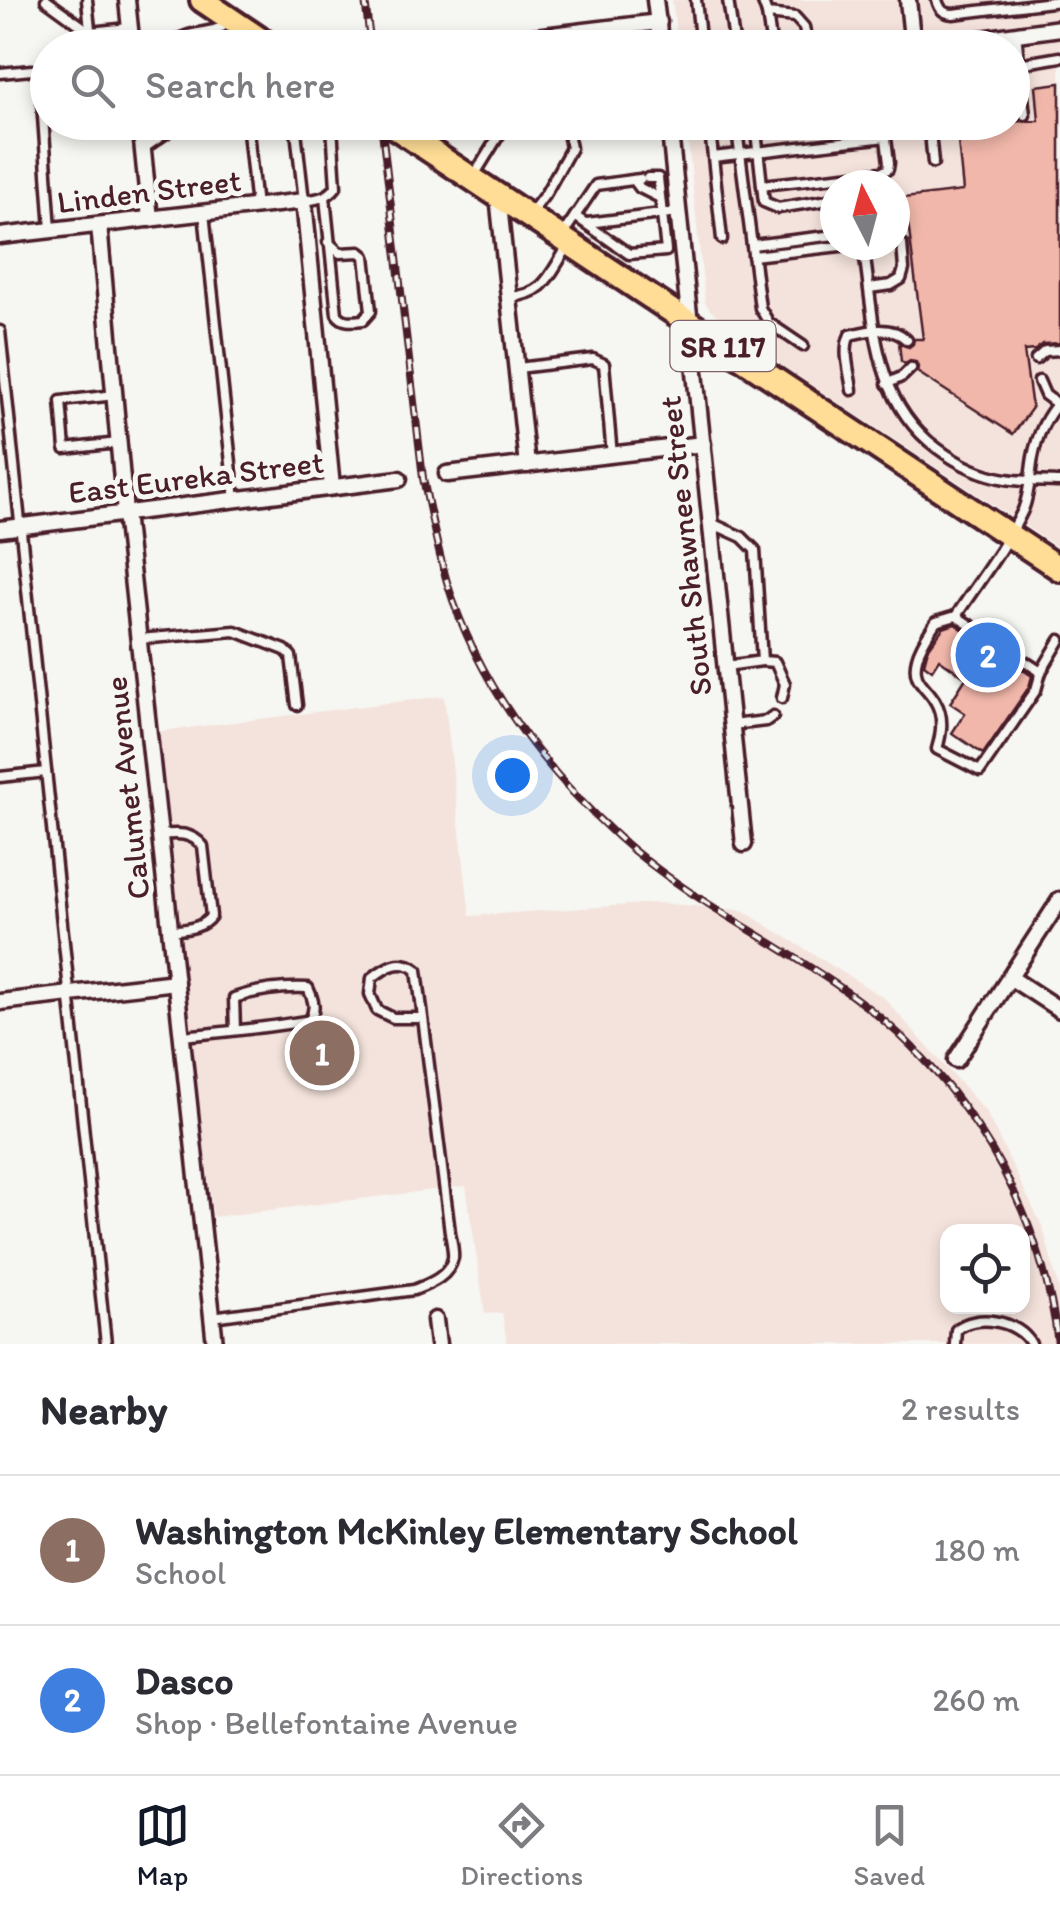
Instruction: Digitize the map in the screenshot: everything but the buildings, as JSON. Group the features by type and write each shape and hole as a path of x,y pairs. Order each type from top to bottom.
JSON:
{"main road":[{"path":"202,0 243,30"},
{"name":"SR 117","path":"414,140 1060,569"}],"street":[{"path":"127,0 130,28"},
{"path":"655,0 660,30"},
{"path":"913,1 914,30"},
{"path":"593,30 659,22"},
{"path":"1030,33 1059,32"},
{"path":"142,140 150,219"},
{"name":"South Shawnee Street","path":"671,140 744,844"},
{"path":"498,196 528,465"},
{"path":"304,201 332,488"},
{"name":"Linden Street","path":"0,236 304,201"},
{"name":"Calumet Avenue","path":"99,225 125,514 214,1344"},
{"path":"447,474 703,444"},
{"name":"East Eureka Street","path":"0,529 399,479"},
{"path":"956,1060 1060,900"},
{"path":"1010,978 1060,1010"},
{"path":"0,1002 176,982"},
{"path":"435,1320 438,1344"}],"lane":[{"path":"46,0 87,30"},
{"path":"87,0 90,30"},
{"path":"696,0 699,30"},
{"path":"728,0 732,30"},
{"path":"762,0 769,30"},
{"path":"937,0 945,13 953,14 998,4 1060,1"},
{"path":"767,14 795,17 805,30"},
{"path":"214,30 234,25"},
{"path":"110,30 130,28"},
{"path":"1030,62 1060,57"},
{"path":"0,73 30,70"},
{"path":"47,140 50,230"},
{"path":"143,149 156,140"},
{"path":"249,140 256,207"},
{"path":"297,140 304,201 325,197 336,187 333,140"},
{"path":"472,179 496,140"},
{"path":"528,217 571,148 569,140"},
{"path":"711,140 722,239"},
{"path":"738,140 757,298 764,316 775,328 802,346"},
{"path":"757,140 764,202 778,208 820,201"},
{"path":"713,157 860,140"},
{"path":"886,140 890,163 886,170"},
{"path":"931,140 933,163"},
{"path":"510,297 528,295 542,287 575,216 596,185 658,178 666,251 628,254 575,216"},
{"path":"641,179 640,188 660,198"},
{"path":"762,184 820,182"},
{"path":"325,197 328,242 336,314 346,321 363,320 371,311 365,256 360,252 340,253 328,242"},
{"path":"587,223 678,212"},
{"path":"204,213 235,500"},
{"path":"752,245 820,237"},
{"path":"753,256 820,248"},
{"path":"865,260 874,331 887,384 910,422 939,450 961,464 1016,481 1060,482"},
{"path":"869,288 892,285 901,279 903,260"},
{"path":"0,331 106,1344"},
{"path":"852,390 847,340 854,334 874,331 896,332 907,340"},
{"path":"1036,359 1041,352 1060,350"},
{"path":"518,368 593,359 604,364 612,456"},
{"path":"887,384 911,368"},
{"path":"1039,382 1045,395 1058,403 1036,444 1022,511 956,616 936,622 915,662 919,684 934,697 940,714 942,733 937,749 980,771 1036,690 1041,672 1060,640"},
{"path":"115,395 60,401 65,449 119,442"},
{"path":"711,522 756,550 762,661"},
{"path":"956,616 1041,672"},
{"path":"139,639 235,631 285,650 292,656 298,706"},
{"path":"726,666 775,662 785,684 782,698"},
{"path":"732,726 766,722 773,716"},
{"path":"0,777 46,772"},
{"path":"160,835 180,833 203,846 211,916 194,928 170,931"},
{"path":"212,1317 414,1290 444,1274 453,1258 423,1018 417,970 408,964 396,964 372,978 370,994 377,1010 394,1018 423,1018"},
{"path":"182,1036 235,1030 310,1020 314,1010 308,988 248,993 234,998 235,1030"},
{"path":"955,1344 956,1330 963,1324 994,1321 1018,1328 1031,1344"}],"shaded area":[{"path":"672,0 1060,0 1060,549 781,365 768,350 711,311 705,302 688,140 1030,140 1030,30 676,30"},
{"path":"444,696 470,916 657,903 742,910 884,998 986,1112 1043,1228 1060,1293 1060,1344 507,1344 502,1313 485,1314 466,1186 213,1217 154,732"}],"railway":[{"path":"365,0 369,30"},
{"path":"383,140 423,478 447,582 460,619 494,688 538,752 618,837 673,881 851,995 928,1064 961,1104 1015,1194 1035,1243 1058,1344"}],"place":[{"name":"Dasco","path":"988,655"},
{"name":"Washington McKinley Elementary School","path":"322,1053"}]}
